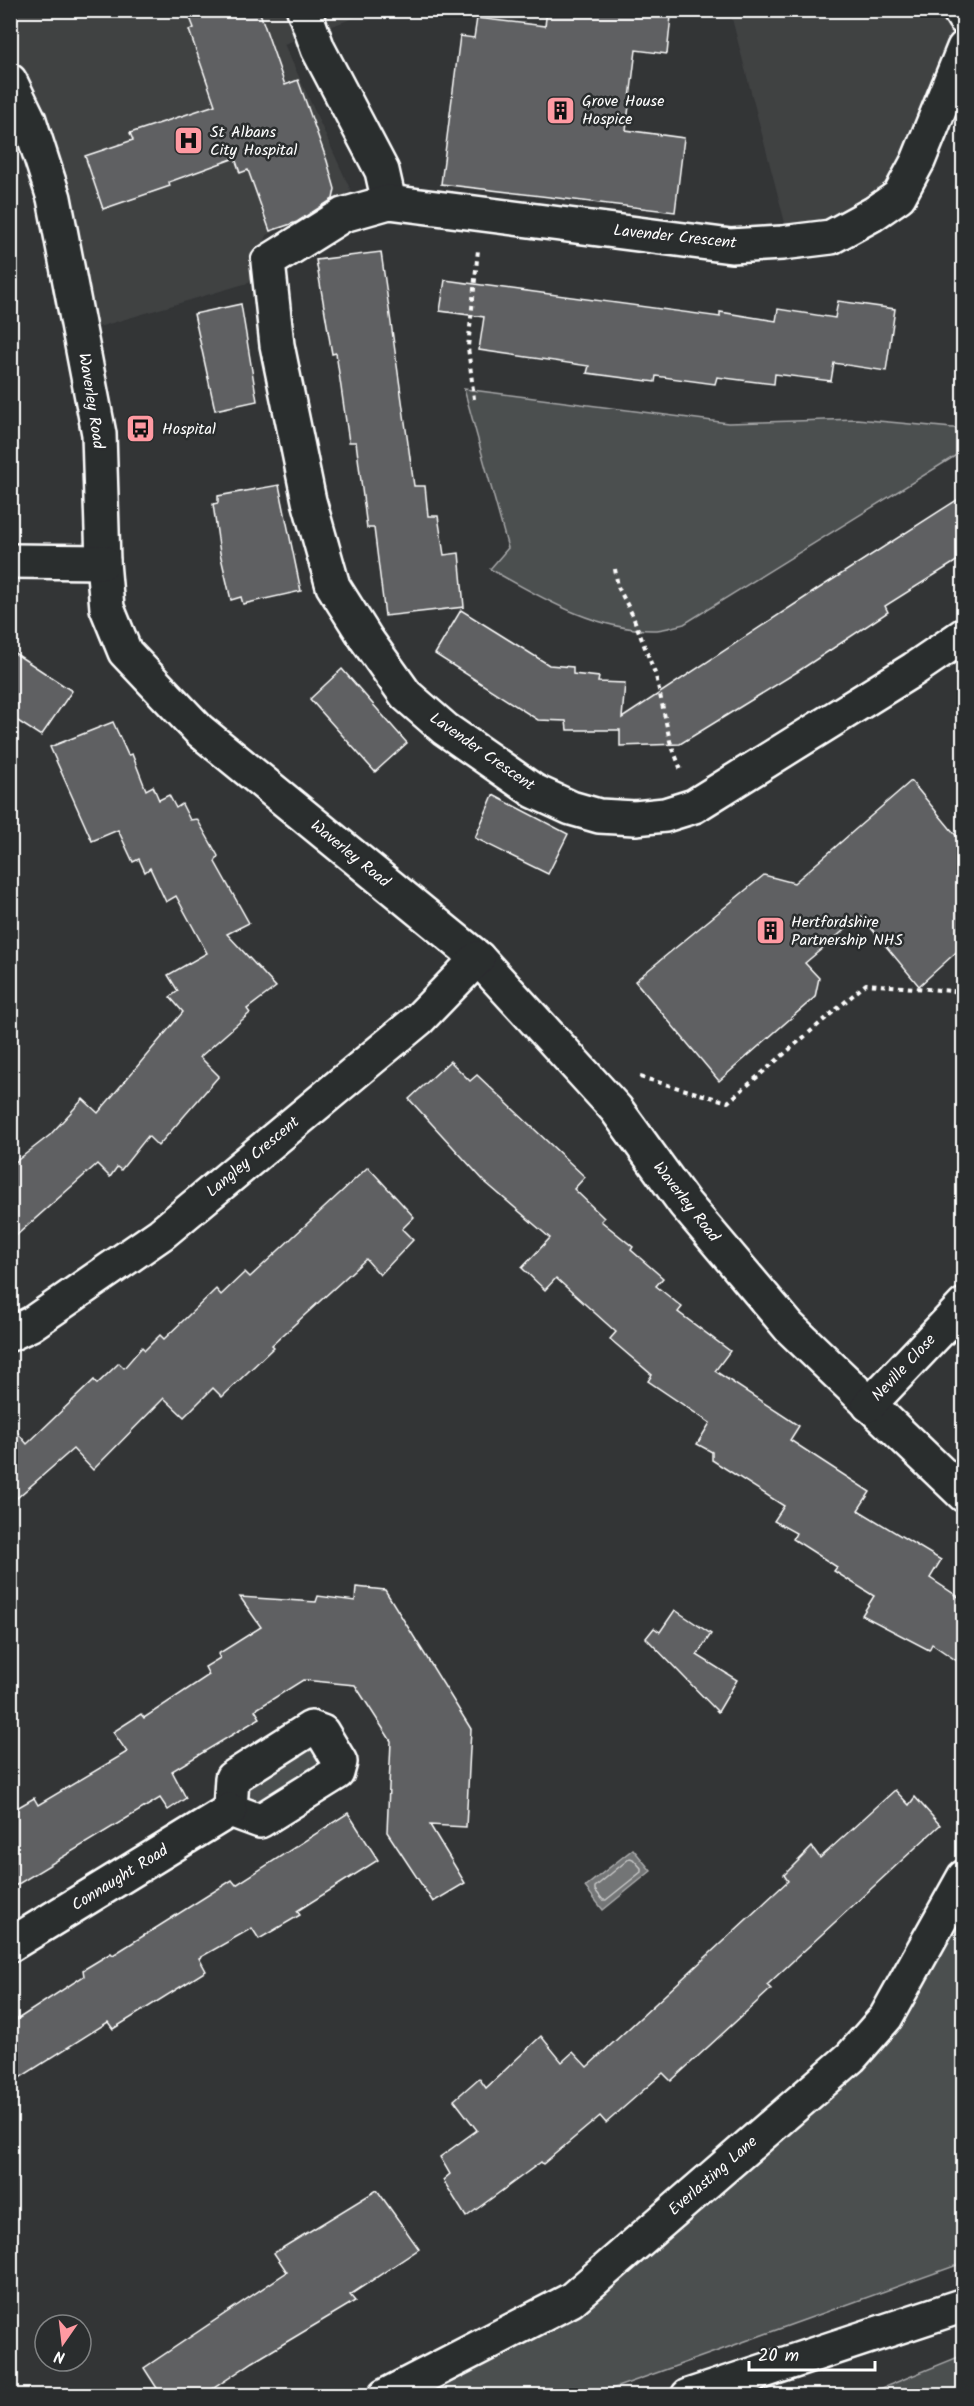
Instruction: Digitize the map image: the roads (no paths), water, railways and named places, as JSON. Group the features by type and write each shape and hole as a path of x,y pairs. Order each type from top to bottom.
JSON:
{"street":[{"path":"304,10 318,49 382,171 389,202"},
{"path":"959,10 963,18"},
{"name":"Lavender Crescent","path":"963,48 918,161 899,196 873,214 831,237 731,246 389,202 343,215 268,262 282,367 309,501 333,586 406,695 445,729 534,791 571,808 599,816 635,818 665,815 694,806 914,669 963,635"},
{"name":"Waverley Road","path":"10,81 29,120 54,198 99,434 103,562 107,608 125,652 199,730 478,958 616,1108 685,1204 789,1327 963,1495"},
{"path":"10,561 103,562"},
{"name":"Langley Crescent","path":"10,1334 32,1324 161,1234 419,1019 478,958"},
{"name":"Neville Close","path":"869,1405 963,1305"},
{"name":"Connaught Road","path":"10,1945 230,1810"},
{"name":"Everlasting Lane","path":"388,2395 571,2300 851,2056 886,2017 963,1877"},
{"path":"688,2396 963,2305"}],"water":[{"path":"633,1849 651,1871 603,1910 585,1887"}],"place":[{"name":"Grove House Hospice","path":"561,110"},
{"name":"St Albans City Hospital","path":"189,141"},
{"name":"Hospital","path":"141,429"},
{"name":"Hertfordshire Partnership NHS","path":"770,931"}]}
